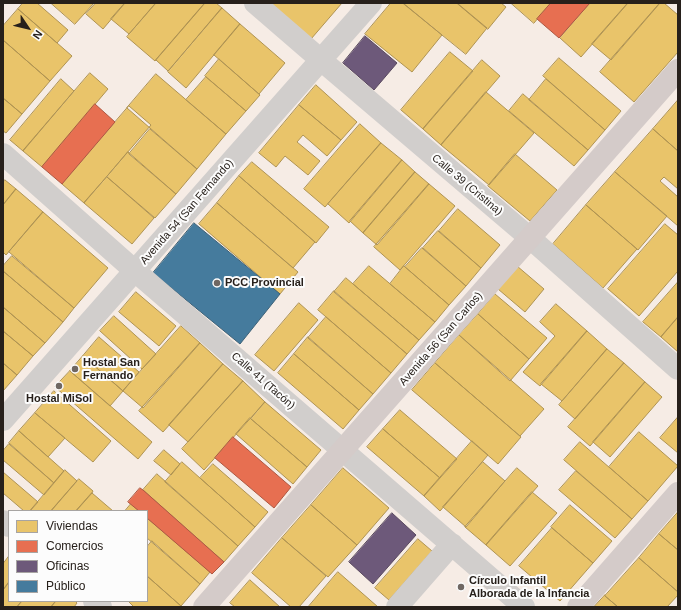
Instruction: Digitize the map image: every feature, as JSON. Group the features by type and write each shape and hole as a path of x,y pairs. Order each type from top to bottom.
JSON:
{"main road":[{"name":"Avenida 56 (San Carlos)","path":"204,607 678,70"},
{"path":"578,607 678,493"}],"street":[{"name":"Calle 39 (Cristina)","path":"255,3 530,238 678,369"},
{"name":"Avenida 54 (San Fernando)","path":"3,420 371,3"},
{"name":"Calle 41 (Tacón)","path":"3,154 135,271 524,607"},
{"path":"398,607 452,544"}],"building: Viviendas":[{"path":"23,3 37,3 68,30 57,43 18,9"},
{"path":"51,3 94,3 75,24"},
{"path":"96,3 125,3 103,29 86,14"},
{"path":"125,3 156,3 129,34 111,19"},
{"path":"156,3 205,3 155,61 127,37"},
{"path":"205,3 216,3 222,8 168,71 156,60"},
{"path":"269,3 342,3 311,39"},
{"path":"391,3 403,3 442,35 412,72 365,34"},
{"path":"403,3 457,3 487,28 466,54"},
{"path":"457,3 501,3 506,7 488,29"},
{"path":"511,3 551,3 534,23"},
{"path":"590,3 628,3 581,57 560,38"},
{"path":"628,3 660,3 611,60 592,44"},
{"path":"660,3 664,3 678,15 678,52 634,102 600,72"},
{"path":"222,8 240,24 186,88 168,72"},
{"path":"18,9 72,56 50,81 3,40 3,26"},
{"path":"240,24 285,63 259,94 214,55"},
{"path":"3,40 50,81 22,114 3,98"},
{"path":"450,52 473,71 423,129 401,110"},
{"path":"559,58 621,111 605,130 543,76"},
{"path":"219,59 260,95 246,111 205,76"},
{"path":"482,60 500,76 441,145 423,129"},
{"path":"90,73 108,89 42,167 23,151"},
{"path":"156,74 226,134 197,169 127,108"},
{"path":"206,77 246,111 226,134 186,100"},
{"path":"61,79 74,91 23,151 10,140"},
{"path":"546,79 605,130 588,150 529,100"},
{"path":"316,85 357,122 341,140 299,105"},
{"path":"486,92 534,133 489,185 441,145"},
{"path":"523,94 588,150 574,166 509,111"},
{"path":"3,98 22,114 6,133 3,131"},
{"path":"678,100 678,151 653,129"},
{"path":"299,105 341,140 327,156 303,135 297,142 320,161 308,175 285,156 276,167 259,153"},
{"path":"129,106 151,125 84,203 62,184"},
{"path":"360,124 381,143 325,207 304,189"},
{"path":"150,129 197,169 176,194 129,154"},
{"path":"653,129 678,151 678,189 664,177 660,181 678,197 678,226 615,172"},
{"path":"381,143 402,160 349,223 328,204"},
{"path":"128,152 176,194 155,218 107,177"},
{"path":"515,154 557,190 530,221 488,186"},
{"path":"402,160 415,172 363,233 350,221"},
{"path":"252,162 329,227 316,243 239,176"},
{"path":"415,172 429,184 377,245 363,233"},
{"path":"615,172 667,216 638,250 586,205"},
{"path":"239,176 315,242 293,268 217,203"},
{"path":"107,177 154,218 132,244 84,203"},
{"path":"5,180 16,189 3,205 3,183"},
{"path":"429,184 455,206 400,270 374,247"},
{"path":"16,189 43,212 6,255 3,252 3,205"},
{"path":"217,203 298,272 280,294 199,224"},
{"path":"586,205 637,249 603,288 553,244"},
{"path":"458,209 500,245 481,268 439,231"},
{"path":"43,212 108,268 74,308 9,252"},
{"path":"665,224 678,235 678,271 639,316 608,289"},
{"path":"438,231 481,268 466,286 423,248"},
{"path":"422,248 466,286 449,305 405,267"},
{"path":"12,256 74,308 63,322 3,271 3,266"},
{"path":"369,266 435,322 419,340 353,284"},
{"path":"404,266 449,305 435,322 390,284"},
{"path":"517,266 544,289 525,312 498,289"},
{"path":"3,271 63,322 45,343 3,307"},
{"path":"346,278 419,340 407,354 334,292"},
{"path":"678,282 678,317 661,337 643,322"},
{"path":"334,291 407,354 391,373 318,310"},
{"path":"136,292 176,326 159,346 119,312"},
{"path":"495,294 547,338 529,359 478,314"},
{"path":"299,303 318,320 274,371 255,355"},
{"path":"556,304 587,331 540,386 523,372 555,336 540,322"},
{"path":"3,307 45,343 33,356 3,331"},
{"path":"478,314 529,359 510,381 459,335"},
{"path":"114,316 156,354 142,369 100,331"},
{"path":"326,317 391,373 373,394 308,338"},
{"path":"678,317 678,352 661,337"},
{"path":"181,326 200,343 143,408 123,391"},
{"path":"3,331 33,356 17,375 3,363"},
{"path":"587,331 607,349 562,401 541,384"},
{"path":"459,335 544,409 520,436 435,363"},
{"path":"99,337 139,372 123,391 83,356"},
{"path":"308,337 373,394 359,410 294,354"},
{"path":"200,343 223,364 163,432 139,411"},
{"path":"607,349 624,363 575,419 559,405"},
{"path":"294,354 359,410 343,429 278,373"},
{"path":"83,356 123,391 110,406 70,371"},
{"path":"3,363 17,375 3,391"},
{"path":"435,363 521,437 498,464 412,390"},
{"path":"624,363 645,382 590,446 568,427"},
{"path":"223,364 243,381 188,442 169,425"},
{"path":"70,371 152,442 138,459 55,387"},
{"path":"243,381 265,402 204,470 182,449"},
{"path":"645,382 662,397 610,457 593,442"},
{"path":"54,391 111,441 93,462 35,413"},
{"path":"265,402 321,450 307,467 251,419"},
{"path":"400,410 457,459 440,478 383,429"},
{"path":"35,413 65,438 48,457 19,431"},
{"path":"678,417 678,453 660,438"},
{"path":"250,418 307,467 293,484 236,434"},
{"path":"383,429 440,478 424,496 367,447"},
{"path":"19,431 64,471 54,483 9,443"},
{"path":"639,432 678,466 648,501 609,467"},
{"path":"472,441 488,455 440,511 424,496"},
{"path":"580,442 648,501 632,519 564,460"},
{"path":"9,444 54,483 44,495 3,460 3,451"},
{"path":"164,450 180,464 171,475 154,461"},
{"path":"182,462 255,527 238,546 165,482"},
{"path":"483,462 505,481 466,527 443,507"},
{"path":"213,464 268,512 255,527 200,478"},
{"path":"343,468 389,508 357,545 311,505"},
{"path":"517,468 538,486 486,545 465,527"},
{"path":"65,470 77,481 52,510 31,510"},
{"path":"576,471 632,519 615,538 559,490"},
{"path":"3,472 38,502 31,510 23,510 3,493"},
{"path":"157,474 238,546 224,562 143,490"},
{"path":"79,479 93,491 77,510 52,510"},
{"path":"532,492 557,513 510,566 486,545"},
{"path":"92,493 112,510 77,510"},
{"path":"131,504 138,510 126,510"},
{"path":"311,505 357,545 328,577 282,538"},
{"path":"570,505 612,541 593,563 551,527"},
{"path":"678,512 678,550 659,534"},
{"path":"148,519 210,572 200,584 148,539"},
{"path":"552,528 593,563 560,601 519,566"},
{"path":"659,534 678,550 678,592 639,558"},
{"path":"282,538 326,576 299,607 291,607 252,573"},
{"path":"418,539 432,551 389,600 375,588"},
{"path":"152,541 200,584 181,606 148,577 148,546"},
{"path":"8,557 8,583 4,589 3,588 3,564"},
{"path":"639,558 678,592 678,595 667,607 618,607 605,596"},
{"path":"338,572 378,607 309,607"},
{"path":"148,577 181,606 180,607 134,607 129,602 148,602"},
{"path":"250,580 280,607 235,607 230,603"},
{"path":"8,583 8,602 21,602 17,607 3,607 3,590"},
{"path":"605,596 618,607 594,607"},
{"path":"21,602 55,602 51,607 17,607"},
{"path":"55,602 77,603 74,607 51,607"}],"building: Comercios":[{"path":"551,3 590,3 559,38 537,19"},
{"path":"95,104 115,122 62,184 42,167"},
{"path":"233,437 291,487 274,508 215,458"},
{"path":"140,488 224,562 212,574 148,519 148,510 138,510 128,502"}],"building: Oficinas":[{"path":"365,36 397,63 374,90 343,63"},
{"path":"392,513 416,535 373,584 349,562"}],"building: Público":[{"name":"PCC Provincial","path":"194,223 280,294 240,344 153,273"}],"place":[{"name":"PCC Provincial","path":"217,283"},
{"name":"Hostal San Fernando","path":"75,369"},
{"name":"Hostal MiSol","path":"59,386"},
{"name":"Círculo Infantil Alborada de la Infancia","path":"461,587"}]}
